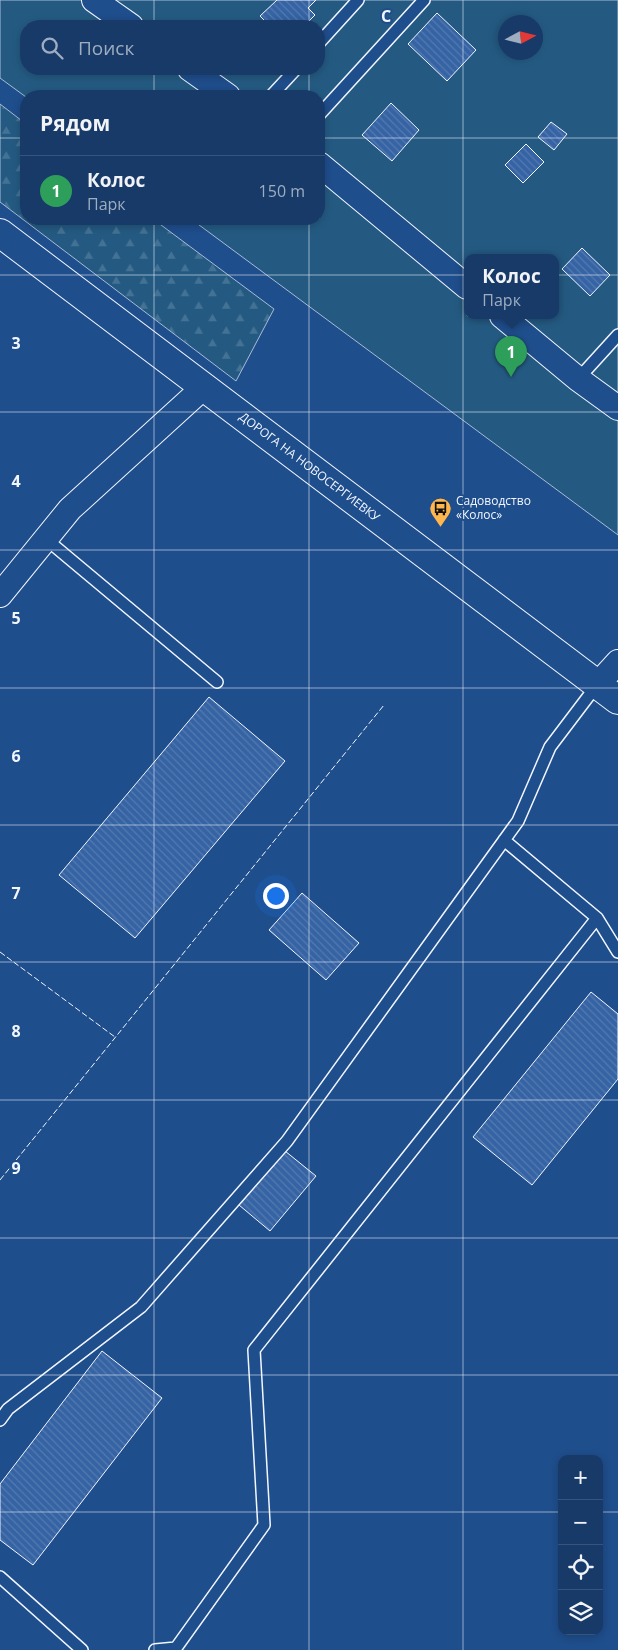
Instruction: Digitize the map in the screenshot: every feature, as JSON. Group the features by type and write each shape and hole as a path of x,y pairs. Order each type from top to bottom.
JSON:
{"street":[{"path":"94,0 122,20"},
{"path":"198,75 220,90"},
{"path":"325,169 464,285"},
{"name":"ДОРОГА НА НОВОСЕРГИЕВКУ","path":"0,233 608,693"},
{"path":"506,319 578,379 618,408"},
{"path":"0,595 70,509 204,387"},
{"path":"608,693 618,662"}],"lane":[{"path":"325,36 358,0"},
{"path":"325,108 424,0"},
{"path":"277,90 290,75"},
{"path":"578,379 618,335"},
{"path":"46,539 217,682"},
{"path":"0,1420 8,1409 141,1307 286,1141 518,821 550,747 608,693"},
{"path":"504,840 597,918 618,952"},
{"path":"155,1650 176,1648 264,1525 254,1350 597,918"},
{"path":"0,1577 82,1650"}],"green space":[{"path":"0,0 618,0 618,535 199,225 325,225 325,90 20,90 20,93 0,78"},
{"path":"0,104 20,119 20,217 0,202"},
{"path":"30,225 161,225 274,309 236,381"}],"building":[{"path":"277,0 316,0 308,8 315,15 310,20 264,20 260,16"},
{"path":"437,13 476,50 447,81 408,44"},
{"path":"391,103 419,130 392,161 362,135"},
{"path":"551,122 567,134 554,150 538,137"},
{"path":"526,144 544,162 523,183 505,165"},
{"path":"582,248 610,275 590,296 562,269"},
{"path":"209,697 285,761 135,938 59,875"},
{"path":"302,893 359,943 326,980 269,930"},
{"path":"591,992 618,1014 618,1079 532,1185 473,1137"},
{"path":"285,1151 316,1176 270,1231 239,1205"},
{"path":"102,1351 162,1398 33,1565 0,1540 0,1484"}],"fence":[{"path":"0,1180 384,705"},
{"path":"0,952 115,1037"}],"place":[{"name":"Колос","path":"511,377"},
{"name":"Садоводство «Колос»","path":"440,527"}]}
